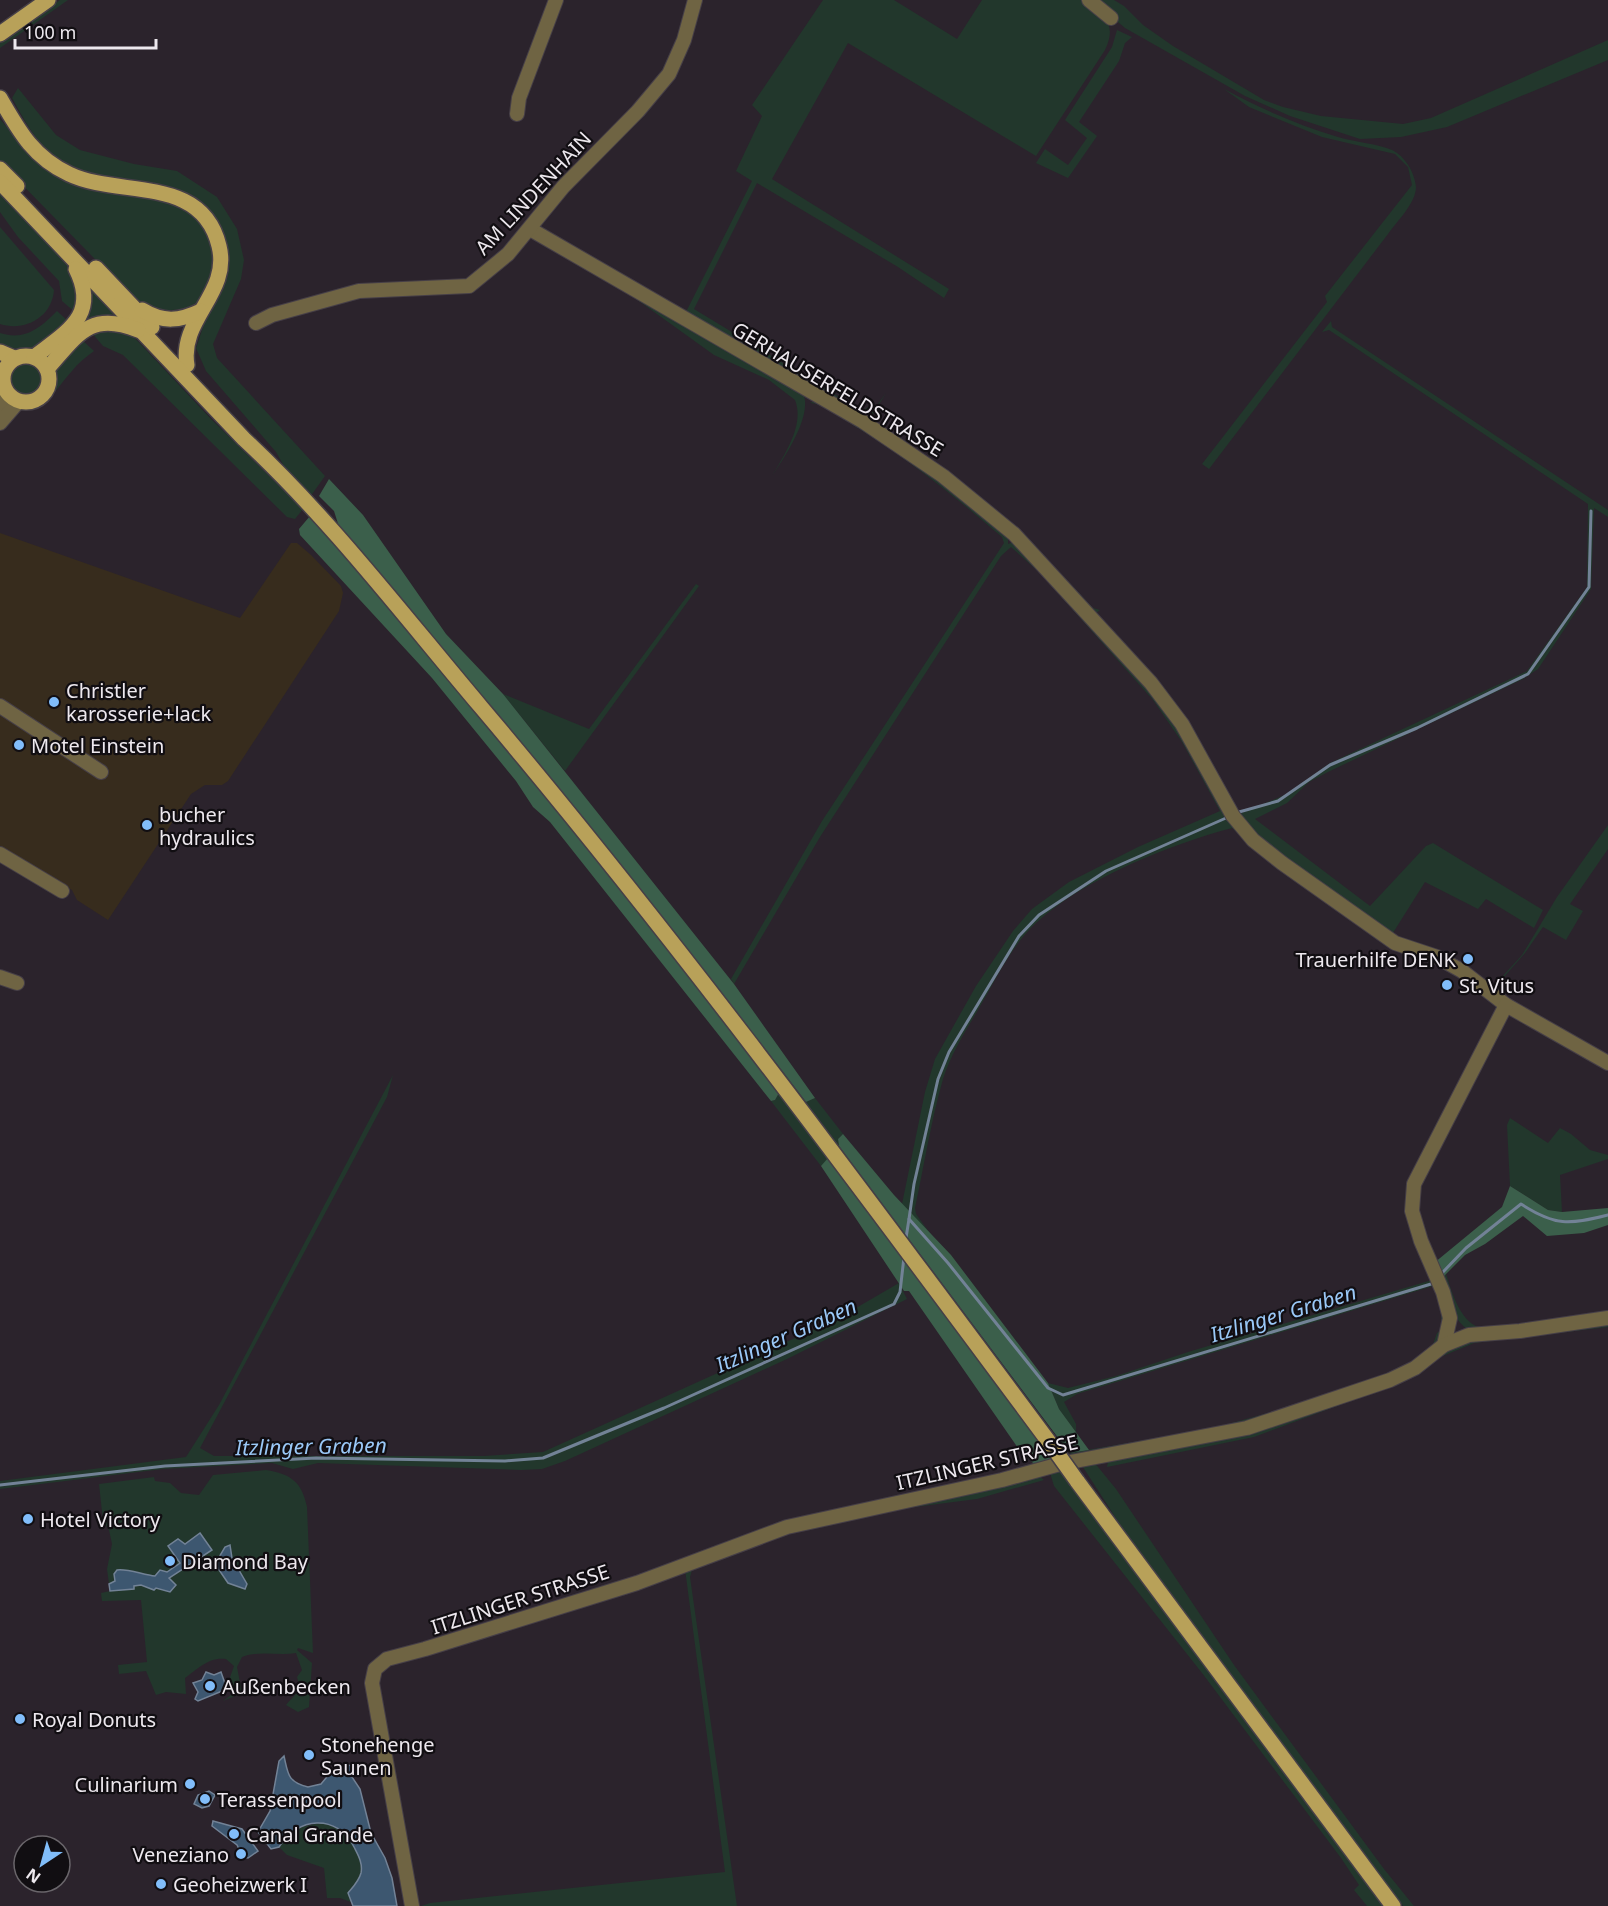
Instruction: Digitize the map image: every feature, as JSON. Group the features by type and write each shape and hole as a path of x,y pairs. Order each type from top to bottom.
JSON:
{"main road":[{"path":"0,34 48,0"},
{"path":"0,98 5,116 35,151 71,175 99,184 168,194 193,206 201,214 217,238 221,266 213,294 201,311 186,342 187,365"},
{"path":"0,169 132,304 250,434 273,467"},
{"path":"0,182 320,518 524,758 623,880 719,1000 879,1212 1393,1906"},
{"path":"0,352 14,358 34,357 74,324 85,308 85,286 70,255"},
{"path":"132,304 165,320 180,320 201,311"},
{"path":"47,369 88,328 100,322 117,322 142,331"},
{"path":"14,358 2,370 9,400 33,401 45,392 49,376 47,369 34,357"}],"street":[{"path":"517,114 519,98 556,0"},
{"name":"AM LINDENHAIN","path":"256,323 272,315 358,291 469,286 497,265 531,229 563,188 638,111 669,74 684,40 693,0"},
{"path":"1089,0 1111,18"},
{"name":"GERHAUSERFELDSTRASSE","path":"531,229 862,421 921,460 975,501 1014,534 1151,683 1182,724 1233,816 1253,840 1374,930 1395,943 1437,957 1462,970 1506,1005 1608,1063"},
{"path":"0,423 9,400"},
{"path":"0,706 102,772"},
{"path":"0,854 62,891"},
{"path":"0,977 17,983"},
{"path":"1444,1346 1450,1318 1443,1292 1421,1241 1412,1211 1414,1184 1506,1005"},
{"path":"1450,1318 1469,1335"},
{"name":"ITZLINGER STRASSE","path":"412,1906 372,1683 376,1667 387,1659 636,1583 812,1520 956,1490 1060,1464 1229,1432 1290,1415 1366,1390 1402,1375 1444,1346 1469,1335 1520,1331 1608,1318"}],"shaded area":[{"path":"0,533 240,618 291,543 297,543 311,555 341,586 343,593 339,611 228,781 222,785 205,785 191,794 108,920 77,900 72,890 12,854 0,850"}],"green space":[{"path":"60,0 68,0 0,48 0,42"},
{"path":"823,0 894,0 957,39 982,0 1084,0 1106,21 1110,33 1105,50 1036,156 848,43 772,179 949,289 944,298 898,267 757,183 694,309 862,411 873,403 863,414 685,314 752,181 736,171 762,116 752,105"},
{"path":"1092,0 1114,0 1124,6 1143,25 1173,46 1264,100 1321,116 1403,124 1431,118 1608,40 1608,60 1447,127 1401,137 1360,139 1290,116 1245,96 1125,28"},
{"path":"1117,30 1132,37 1125,43 1119,61 1079,122 1097,136 1068,178 1036,163 1045,149 1068,165 1087,138 1065,120 1112,47"},
{"path":"18,88 56,135 80,150 134,164 177,171 217,197 237,229 244,260 241,279 213,344 217,358 325,476 310,497 285,468 276,452 206,371 196,348 228,271 227,245 213,217 196,201 178,190 160,184 105,177 86,172 57,158 35,136 12,98"},
{"path":"1224,89 1266,110 1309,127 1344,139 1392,150 1401,156 1408,166 1414,176 1416,187 1413,199 1405,212 1209,469 1202,464 1327,302 1325,296 1412,185 1408,167 1395,154 1322,137 1249,107"},
{"path":"0,119 33,155 56,173 151,194 184,208 197,218 206,230 214,250 215,269 211,285 203,298 190,306 174,310 156,308 135,300 0,162"},
{"path":"0,191 74,273 81,289 76,313 62,301 59,281 18,237 0,212"},
{"path":"0,227 54,290 52,300 43,315 28,324 9,326 0,324"},
{"path":"89,280 123,316 100,317 48,362 41,355 90,303"},
{"path":"611,281 802,391 805,400 801,423 790,447 772,476 792,439 797,419 795,400 769,380 714,355"},
{"path":"57,311 69,322 32,350 0,347 0,333 25,334 38,328"},
{"path":"1331,321 1332,327 1608,510 1608,517 1594,508 1591,589 1538,669 1523,679 1309,782 1287,803 1255,819 1370,906 1426,846 1433,843 1543,910 1534,928 1486,899 1478,909 1425,882 1391,936 1271,851 1237,815 1287,794 1330,763 1527,671 1587,587 1588,504 1329,330 1322,332"},
{"path":"99,328 132,335 212,420 303,509 295,519 287,517 123,355 103,346 91,332"},
{"path":"81,339 94,351 77,365 46,401 24,410 23,407 41,403 47,397 52,388 53,371"},
{"path":"26,362 38,367 43,379 38,391 26,396 14,391 9,379 14,367"},
{"path":"886,393 870,419 931,460 999,515 941,469 867,419"},
{"path":"815,401 924,467 1008,536 1008,544 1015,541 1164,706 1251,845 1232,828 1155,854 1078,892 1027,932 1004,964 959,1043 943,1079 915,1208 916,1214 932,1236 902,1204 925,1092 935,1059 976,986 1013,931 1032,909 1069,882 1138,847 1220,811 1182,742 1153,700 1042,575 1011,547 1001,556 820,837 734,984 731,979 822,821 1004,543 1002,537 926,475 827,409 810,403"},
{"path":"329,479 363,515 446,634 503,694 734,984 815,1098 806,1102 577,812 340,530 334,511 319,496"},
{"path":"310,516 551,799 667,945 779,1093 775,1100 771,1101 550,822 533,807 516,781 432,678 300,535 299,529"},
{"path":"1012,527 1042,555 1093,608 1100,610 1095,614"},
{"path":"696,584 699,586 565,771 503,694 589,729"},
{"path":"1608,825 1608,849 1570,904 1583,911 1566,940 1543,927 1525,953 1503,978 1498,988 1514,1004 1608,1055 1608,1058 1518,1008 1497,991 1501,978 1522,955 1557,897"},
{"path":"393,1075 387,1097 200,1448 214,1456 484,1456 543,1452 837,1319 899,1283 907,1299 787,1359 565,1461 542,1469 318,1463 293,1469 272,1463 163,1469 0,1489 0,1481 186,1457 219,1405"},
{"path":"779,1093 832,1158 821,1166 771,1101 775,1100"},
{"path":"815,1098 843,1134 838,1139 839,1146 806,1102"},
{"path":"1510,1118 1548,1143 1560,1128 1590,1150 1608,1155 1608,1159 1560,1175 1562,1212 1548,1210 1510,1186 1507,1125"},
{"path":"843,1134 894,1195 951,1255 1048,1383 1059,1409 1089,1450 1070,1453 1065,1447 839,1146 838,1139"},
{"path":"828,1158 1046,1447 1044,1449 1052,1459 1034,1464 1018,1448 909,1291 904,1291 821,1166"},
{"path":"1510,1186 1548,1210 1562,1212 1608,1208 1608,1225 1584,1233 1547,1236 1523,1216 1485,1244 1465,1255 1441,1279 1434,1263 1502,1207"},
{"path":"1416,1239 1438,1284 1445,1309 1444,1333 1431,1349 1437,1333 1441,1330 1441,1307 1433,1286 1077,1394 1064,1402 1076,1424 1076,1433 1059,1409 1048,1383 1068,1388 1116,1376 1188,1352 1432,1280"},
{"path":"1446,1274 1461,1311 1471,1323 1478,1327 1524,1325 1608,1311 1608,1316 1526,1328 1473,1332 1461,1323 1452,1310 1441,1279"},
{"path":"1608,1321 1608,1327 1474,1343 1438,1358 1441,1353 1477,1338"},
{"path":"1430,1351 1426,1356 1390,1378 1341,1397 1285,1414 1173,1440 1094,1454 1073,1456 1070,1453 1214,1428 1332,1395 1376,1380"},
{"path":"1433,1360 1434,1363 1404,1381 1254,1437 1107,1467 1108,1461 1195,1443"},
{"path":"1094,1462 1116,1489 1234,1665 1384,1869 1414,1906 1403,1906 1119,1523 1081,1464"},
{"path":"266,1470 282,1474 294,1481 302,1491 307,1507 313,1653 298,1648 297,1650 312,1663 309,1707 298,1712 286,1705 299,1687 297,1677 302,1670 296,1653 255,1654 242,1657 237,1667 242,1693 223,1701 231,1695 235,1688 229,1680 234,1666 226,1659 209,1662 185,1678 186,1694 166,1692 156,1695 146,1671 119,1674 118,1665 147,1662 141,1600 102,1601 101,1593 110,1591 107,1569 112,1544 109,1530 103,1521 99,1484 154,1477 155,1481 170,1483 181,1493 199,1495 213,1475"},
{"path":"1059,1470 1069,1484 1072,1483 1386,1906 1367,1906 1354,1890 1359,1885 1341,1858 1202,1673 1054,1486 1050,1473"},
{"path":"1038,1475 1044,1480 977,1499 868,1513 796,1530 692,1570 690,1577 737,1906 421,1906 430,1903 725,1872 685,1569 797,1528"},
{"path":"323,1822 345,1835 360,1855 360,1875 348,1893 351,1902 340,1898 327,1898 324,1868 287,1855 279,1847 297,1828"}],"water":[{"path":"200,1533 212,1550 169,1578 176,1585 170,1592 156,1588 154,1590 141,1585 134,1586 134,1589 110,1591 109,1584 115,1581 114,1574 117,1570 155,1576 160,1570 167,1572 180,1563 168,1546 178,1539 185,1544"},
{"path":"230,1545 232,1558 247,1584 245,1589 228,1583 215,1564 225,1547"},
{"name":"Außenbecken","path":"206,1672 214,1675 221,1672 227,1689 198,1701 195,1699 198,1692 193,1683 202,1680"},
{"path":"284,1756 292,1779 308,1787 321,1784 331,1772 336,1774 337,1768 346,1771 348,1765 352,1766 352,1777 360,1789 371,1833 385,1858 392,1878 397,1906 353,1906 348,1893 360,1876 361,1862 347,1836 338,1828 328,1824 306,1825 287,1837 279,1847 271,1849 258,1832 270,1811 279,1761"},
{"name":"Terassenpool","path":"209,1791 215,1795 209,1806 202,1808 194,1804 198,1795"},
{"name":"Canal Grande","path":"213,1821 242,1829 258,1851 248,1858 243,1857 237,1845 212,1826"}],"waterway":[{"path":"1239,812 1278,801 1330,765 1417,728 1528,674 1589,587 1591,511"},
{"path":"909,1219 914,1184 938,1079 949,1052 1019,936 1039,915 1106,871 1226,818"},
{"name":"Itzlinger Graben","path":"1442,1273 1466,1248 1521,1204 1543,1216 1563,1222 1583,1221 1608,1215"},
{"name":"Itzlinger Graben","path":"906,1238 909,1219 948,1263 1048,1388 1063,1395 1431,1284"},
{"name":"Itzlinger Graben","path":"0,1485 165,1466 316,1458 505,1461 543,1458 664,1408 894,1304 900,1292 904,1257"}],"place":[{"name":"Christler karosserie+lack","path":"54,702"},
{"name":"Motel Einstein","path":"19,745"},
{"name":"bucher hydraulics","path":"147,825"},
{"name":"Trauerhilfe DENK","path":"1468,959"},
{"name":"St. Vitus","path":"1447,985"},
{"name":"Hotel Victory","path":"28,1519"},
{"name":"Diamond Bay","path":"170,1561"},
{"name":"Außenbecken","path":"210,1686"},
{"name":"Royal Donuts","path":"20,1719"},
{"name":"Stonehenge Saunen","path":"309,1755"},
{"name":"Culinarium","path":"190,1784"},
{"name":"Terassenpool","path":"205,1799"},
{"name":"Canal Grande","path":"234,1834"},
{"name":"Veneziano","path":"241,1854"},
{"name":"Geoheizwerk I","path":"161,1884"}]}
